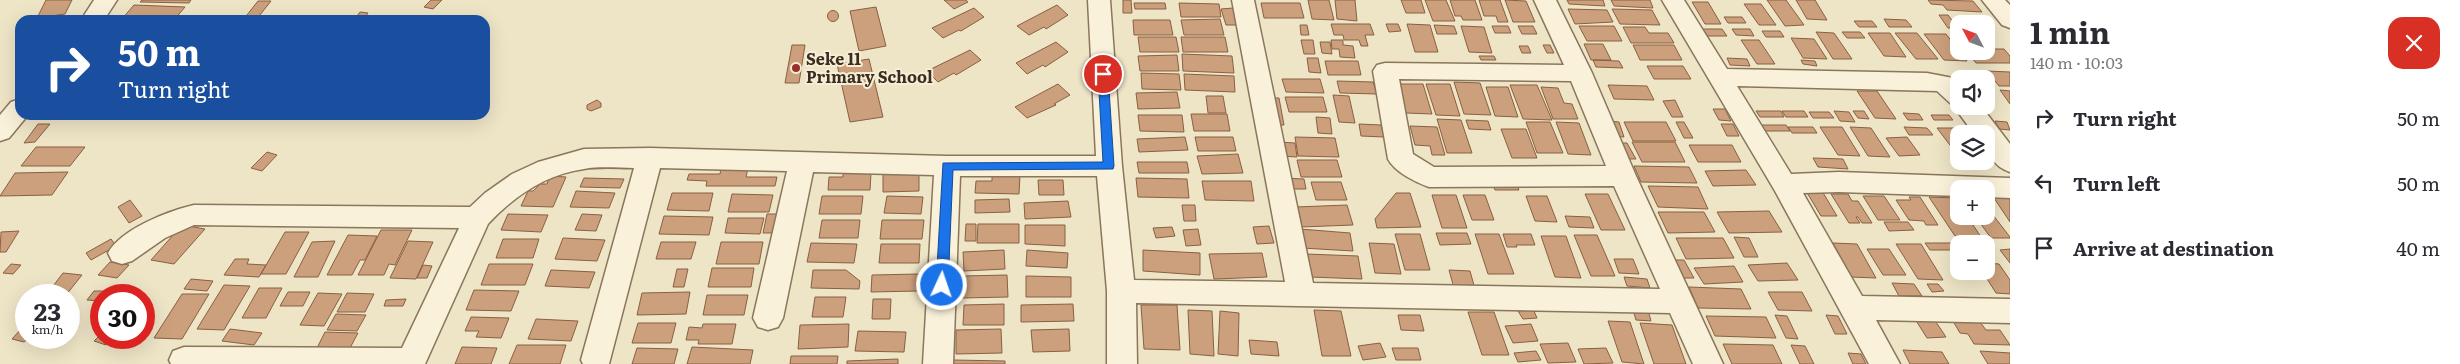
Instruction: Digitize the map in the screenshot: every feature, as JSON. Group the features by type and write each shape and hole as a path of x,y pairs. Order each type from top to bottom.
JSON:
{"street":[{"path":"96,15 106,0"},
{"path":"1099,0 1109,166 1121,292 1122,364"},
{"path":"1243,0 1301,294"},
{"path":"1545,0 1580,73 1623,176 1708,364"},
{"path":"1672,0 1784,184 1885,364"},
{"path":"1993,0 2010,20"},
{"path":"1580,73 1384,71 1401,159 1429,177 1623,176"},
{"path":"1719,76 1927,81 1944,84 1950,89"},
{"path":"0,132 15,114"},
{"path":"1974,115 2010,162"},
{"path":"184,360 410,362 477,218 494,200 521,182 548,168 584,159 650,158 947,166 1109,166"},
{"path":"596,360 650,158"},
{"path":"768,318 802,162"},
{"path":"938,364 947,166"},
{"path":"1784,184 1839,182 2010,188"},
{"path":"122,253 156,229 175,219 194,215 477,218"},
{"path":"1121,292 1679,301"},
{"path":"1854,308 2010,311"}],"building":[{"path":"46,0 72,0 65,14 38,15"},
{"path":"142,0 191,0 189,3 140,2"},
{"path":"431,0 442,0 433,9 424,7"},
{"path":"944,0 966,0 968,2 954,9"},
{"path":"1123,0 1131,0 1132,13 1123,13"},
{"path":"1308,0 1329,0 1334,20 1312,19"},
{"path":"1335,0 1355,0 1357,21 1337,19"},
{"path":"1401,0 1421,0 1425,13 1406,13"},
{"path":"1425,0 1446,0 1455,21 1433,21"},
{"path":"1450,0 1475,0 1482,20 1463,20 1461,16 1455,16"},
{"path":"1479,0 1500,0 1508,22 1498,22 1496,16 1484,16"},
{"path":"1505,0 1526,1 1535,22 1513,22"},
{"path":"1567,0 1603,0 1605,6 1569,4"},
{"path":"1611,0 1650,0 1653,8 1614,6"},
{"path":"1767,0 1786,0 1804,25 1785,26"},
{"path":"1796,0 1815,0 1827,20 1807,19"},
{"path":"1928,0 1973,1 1982,12 1947,10 1943,5 1931,4"},
{"path":"258,1 271,1 260,15 247,15"},
{"path":"1692,2 1708,2 1721,24 1705,24"},
{"path":"1134,3 1165,3 1166,9 1135,9"},
{"path":"1179,3 1219,4 1221,17 1181,17"},
{"path":"1261,3 1300,3 1304,18 1264,18"},
{"path":"1744,4 1761,4 1776,25 1759,25"},
{"path":"134,5 185,7 178,15 125,15"},
{"path":"1057,5 1068,15 1046,29 1044,27 1029,35 1017,26"},
{"path":"876,7 886,46 859,51 850,11"},
{"path":"974,8 984,17 961,31 959,30 943,38 932,28"},
{"path":"1233,8 1238,25 1226,25 1221,9"},
{"path":"1568,9 1607,10 1613,22 1575,24"},
{"path":"1612,9 1652,10 1660,25 1620,24"},
{"path":"831,11 835,11 838,16 837,20 831,21 828,18 828,14"},
{"path":"360,12 368,13 367,15 358,15"},
{"path":"1939,15 1948,15 1950,18 1950,28 1948,28"},
{"path":"1724,17 1742,17 1746,23 1728,23"},
{"path":"1220,19 1224,35 1184,35 1181,20"},
{"path":"1884,19 1906,20 1912,27 1889,27"},
{"path":"1133,20 1170,20 1173,35 1134,35"},
{"path":"1854,21 1872,21 1877,27 1859,27"},
{"path":"1331,24 1370,24 1374,35 1365,35 1368,46 1361,46 1359,40 1344,40 1343,35 1334,35"},
{"path":"1386,24 1398,24 1401,31 1389,32"},
{"path":"1407,24 1430,25 1438,52 1415,52"},
{"path":"1300,25 1307,25 1309,35 1301,35"},
{"path":"1434,25 1454,26 1457,34 1437,34"},
{"path":"1461,26 1484,27 1492,53 1469,52"},
{"path":"1492,26 1508,26 1511,33 1495,33"},
{"path":"1518,26 1533,26 1537,34 1522,34"},
{"path":"1579,26 1614,26 1622,41 1587,41"},
{"path":"1623,27 1645,27 1649,33 1668,33 1674,43 1631,43"},
{"path":"1700,29 1722,29 1727,36 1704,36"},
{"path":"1732,29 1750,29 1754,36 1736,35"},
{"path":"1762,31 1780,31 1784,37 1766,37"},
{"path":"1816,32 1834,33 1852,59 1833,59"},
{"path":"1842,32 1860,32 1865,38 1847,38"},
{"path":"1868,33 1890,33 1906,57 1884,56"},
{"path":"1895,33 1917,33 1938,59 1916,59"},
{"path":"1924,34 1946,34 1950,39 1950,60 1967,61 1944,60"},
{"path":"1138,37 1176,37 1179,52 1140,52"},
{"path":"1181,37 1225,37 1228,52 1183,52"},
{"path":"1791,38 1814,39 1827,59 1803,58"},
{"path":"1301,40 1313,40 1315,54 1304,54"},
{"path":"1331,40 1343,40 1343,45 1353,46 1355,58 1340,57 1339,49 1332,49"},
{"path":"1741,40 1759,40 1775,64 1757,64"},
{"path":"1056,42 1068,52 1045,67 1043,65 1027,74 1016,63"},
{"path":"1320,42 1330,42 1332,54 1322,53"},
{"path":"1584,44 1603,44 1611,60 1591,60"},
{"path":"792,45 805,45 799,83 785,83"},
{"path":"1543,45 1550,45 1554,53 1547,53"},
{"path":"1633,45 1674,45 1682,60 1640,60"},
{"path":"1519,46 1528,46 1531,53 1522,53"},
{"path":"1995,49 2004,49 2010,56 2010,63 1976,63 1974,60 1995,60"},
{"path":"970,50 981,60 956,75 954,73 938,82 927,71"},
{"path":"1182,54 1232,56 1234,73 1183,71"},
{"path":"1177,55 1179,71 1140,71 1138,56"},
{"path":"1479,56 1494,56 1496,60 1481,60"},
{"path":"1307,58 1318,58 1321,73 1309,72"},
{"path":"1727,58 1747,59 1750,66 1730,65"},
{"path":"869,59 883,117 850,122 837,64"},
{"path":"1593,60 1619,61 1623,68 1596,67"},
{"path":"1801,60 1815,61 1817,66 1803,64"},
{"path":"1325,61 1358,61 1361,75 1328,75"},
{"path":"1647,66 1683,66 1691,79 1654,79"},
{"path":"1995,71 2010,72 2010,86 1999,86 1995,81"},
{"path":"1141,73 1179,74 1181,90 1142,89"},
{"path":"1184,74 1234,76 1235,92 1185,90"},
{"path":"1282,79 1320,79 1324,93 1286,92"},
{"path":"1337,81 1373,82 1377,94 1340,93"},
{"path":"1454,82 1480,83 1491,115 1464,114"},
{"path":"1058,84 1070,95 1054,104 1056,105 1027,118 1015,107"},
{"path":"1397,84 1423,84 1432,114 1406,113"},
{"path":"1426,84 1450,84 1460,116 1436,115"},
{"path":"1510,85 1537,85 1552,120 1523,119"},
{"path":"1608,85 1647,86 1654,100 1614,99"},
{"path":"1486,87 1508,87 1518,117 1495,116"},
{"path":"1541,87 1558,88 1564,103 1572,104 1578,119 1553,119"},
{"path":"2000,90 2010,91 2010,104"},
{"path":"1857,91 1877,91 1896,119 1875,118"},
{"path":"1177,92 1180,108 1138,109 1136,93"},
{"path":"1333,95 1349,96 1355,123 1339,122"},
{"path":"1206,96 1223,96 1226,113 1208,113"},
{"path":"1285,97 1323,97 1327,112 1289,112"},
{"path":"1269,98 1279,98 1284,125 1273,125"},
{"path":"597,100 601,103 601,107 591,111 587,109 587,105"},
{"path":"1675,100 1683,117 1672,117 1663,101"},
{"path":"1713,109 1725,109 1731,121 1719,120"},
{"path":"1756,111 1781,111 1784,117 1760,117"},
{"path":"1782,111 1804,111 1808,117 1786,117"},
{"path":"1834,111 1849,112 1855,122 1840,121"},
{"path":"1853,111 1864,111 1869,119 1858,118"},
{"path":"1809,112 1829,112 1834,118 1813,118"},
{"path":"1903,113 1919,114 1923,120 1908,120"},
{"path":"1191,114 1227,114 1230,131 1194,131"},
{"path":"1138,115 1182,115 1184,132 1140,131"},
{"path":"1931,115 1949,115 1953,120 1934,120"},
{"path":"1316,117 1330,118 1332,134 1318,133"},
{"path":"1437,119 1461,120 1472,153 1447,153"},
{"path":"1466,120 1488,121 1491,130 1469,129"},
{"path":"1608,121 1619,122 1624,137 1613,136"},
{"path":"1995,121 2007,122 2010,130 1999,129"},
{"path":"1526,122 1550,122 1563,153 1537,153"},
{"path":"1556,122 1579,123 1591,155 1568,154"},
{"path":"1624,122 1666,122 1676,141 1633,141"},
{"path":"1676,122 1684,122 1693,138 1684,138"},
{"path":"38,124 50,124 35,142 24,143"},
{"path":"1359,124 1381,125 1384,137 1361,136"},
{"path":"1721,124 1733,124 1739,136 1727,136"},
{"path":"1761,125 1786,125 1790,131 1765,131"},
{"path":"1410,126 1437,127 1445,155 1432,155 1430,146 1415,145"},
{"path":"1788,127 1813,127 1817,133 1792,133"},
{"path":"1820,127 1842,127 1860,156 1838,155"},
{"path":"1850,127 1871,128 1890,157 1868,156"},
{"path":"1904,127 1927,128 1933,135 1909,135"},
{"path":"1937,128 1950,128 1950,145"},
{"path":"1501,129 1526,129 1537,158 1512,158"},
{"path":"1185,137 1188,150 1139,152 1137,139"},
{"path":"1195,137 1233,137 1236,151 1198,151"},
{"path":"1295,137 1335,138 1339,157 1298,156"},
{"path":"1907,137 1920,155 1899,156 1886,138"},
{"path":"1279,142 1295,143 1297,157 1280,156"},
{"path":"1632,142 1675,142 1685,162 1642,162"},
{"path":"1616,143 1627,143 1636,159 1623,159"},
{"path":"1689,145 1732,145 1741,162 1698,162"},
{"path":"36,147 85,147 70,166 21,166"},
{"path":"267,152 277,155 262,171 251,168"},
{"path":"1238,154 1243,173 1202,174 1197,156"},
{"path":"1813,158 1843,159 1848,169 1818,167"},
{"path":"1297,160 1337,160 1342,177 1301,177"},
{"path":"1137,162 1187,162 1189,173 1139,173"},
{"path":"1634,166 1689,167 1697,183 1641,182"},
{"path":"721,168 748,168 746,177 777,177 775,186 706,186 707,181 687,180 689,174 720,174"},
{"path":"1746,170 1756,185 1713,186 1705,171"},
{"path":"68,172 52,195 0,196 15,173"},
{"path":"843,173 871,173 870,190 828,190 829,177 843,177"},
{"path":"919,173 919,191 883,192 883,174"},
{"path":"992,175 1020,175 1019,194 975,193 976,181 992,181"},
{"path":"550,176 566,177 553,207 521,206 528,191 533,191 540,184 547,184"},
{"path":"584,178 624,179 620,188 580,187"},
{"path":"1136,178 1187,179 1189,198 1138,197"},
{"path":"1282,178 1304,179 1306,189 1284,189"},
{"path":"1038,180 1063,180 1064,195 1039,195"},
{"path":"1202,181 1251,181 1254,201 1205,200"},
{"path":"1311,182 1341,182 1347,200 1316,200"},
{"path":"1492,182 1516,182 1519,190 1495,190"},
{"path":"1648,186 1698,187 1708,209 1658,207"},
{"path":"576,191 615,193 609,208 570,207"},
{"path":"1806,191 1822,191 1837,216 1821,216"},
{"path":"672,193 713,193 709,211 667,210"},
{"path":"1396,193 1410,193 1421,227 1377,228 1375,219"},
{"path":"732,194 773,195 769,212 728,212"},
{"path":"1585,194 1608,194 1625,230 1601,230"},
{"path":"1831,194 1848,194 1852,201 1858,201 1872,223 1862,223 1856,217 1860,223 1849,223"},
{"path":"1432,195 1456,195 1467,228 1442,228"},
{"path":"1463,195 1485,195 1494,220 1472,220"},
{"path":"1995,195 2010,196 2010,222 1995,200"},
{"path":"822,196 863,196 861,214 819,214"},
{"path":"887,196 923,197 921,214 884,213"},
{"path":"1526,196 1547,196 1557,222 1535,221"},
{"path":"1863,196 1884,196 1900,220 1878,220"},
{"path":"1909,197 1920,197 1938,225 1926,225 1924,221 1909,220 1896,200 1911,200"},
{"path":"1929,197 1950,198 1950,225 1973,225 1980,235 1954,235"},
{"path":"1009,199 1010,212 975,213 975,200"},
{"path":"130,200 142,216 129,223 118,207"},
{"path":"1068,201 1071,217 1025,219 1024,203"},
{"path":"1182,205 1195,205 1196,221 1184,221"},
{"path":"1347,205 1353,225 1301,227 1296,207"},
{"path":"1769,211 1782,232 1729,233 1717,212"},
{"path":"1658,212 1704,212 1715,232 1668,233"},
{"path":"508,214 548,215 541,232 501,230"},
{"path":"582,214 602,215 596,231 575,230"},
{"path":"767,214 781,214 777,233 763,233"},
{"path":"664,216 713,217 709,235 659,234"},
{"path":"1565,216 1590,217 1594,228 1569,227"},
{"path":"728,218 764,218 760,234 725,233"},
{"path":"1995,218 2010,238 1995,238 1995,235 1989,235 1982,225 1995,225"},
{"path":"822,220 860,220 858,238 819,238"},
{"path":"882,220 924,220 922,239 880,239"},
{"path":"1884,222 1908,222 1914,230 1889,231"},
{"path":"966,224 976,224 976,241 965,241"},
{"path":"978,224 1019,224 1019,243 977,243"},
{"path":"182,225 205,229 174,264 151,260"},
{"path":"1025,225 1065,225 1065,246 1025,244"},
{"path":"1269,226 1274,243 1257,244 1253,227"},
{"path":"1172,227 1175,236 1156,238 1153,228"},
{"path":"1198,229 1201,245 1186,246 1183,230"},
{"path":"1300,229 1350,233 1353,251 1302,248"},
{"path":"381,230 412,230 395,265 389,264 384,275 358,275"},
{"path":"19,231 6,252 0,252 1,232"},
{"path":"285,232 309,232 286,274 261,274"},
{"path":"1436,233 1467,233 1471,244 1440,245"},
{"path":"1395,234 1420,234 1430,270 1405,270"},
{"path":"1475,234 1499,234 1514,274 1488,274"},
{"path":"1503,234 1531,234 1535,245 1507,247"},
{"path":"348,235 377,236 365,260 360,260 352,275 327,275"},
{"path":"1574,235 1597,235 1615,276 1591,276"},
{"path":"1541,236 1566,236 1581,278 1555,277"},
{"path":"1734,237 1749,238 1758,257 1744,257"},
{"path":"563,238 605,240 597,261 555,259"},
{"path":"1676,238 1723,238 1734,258 1686,259"},
{"path":"111,239 116,246 91,260 86,253"},
{"path":"503,239 539,239 533,258 496,258"},
{"path":"335,241 318,277 294,277 312,242"},
{"path":"408,241 433,242 416,279 390,278"},
{"path":"661,242 696,242 691,259 656,259"},
{"path":"721,242 763,242 759,264 716,264"},
{"path":"811,243 857,244 854,263 807,262"},
{"path":"1369,243 1394,244 1401,274 1375,273"},
{"path":"1833,243 1857,244 1876,278 1851,277"},
{"path":"1925,243 1950,243 1950,250 1930,250"},
{"path":"881,244 920,244 919,263 879,263"},
{"path":"1896,244 1921,244 1943,280 1918,279"},
{"path":"1867,249 1889,249 1906,275 1883,275"},
{"path":"2010,249 2010,263 2000,250"},
{"path":"1004,250 1005,269 964,271 963,252"},
{"path":"1027,250 1068,253 1067,268 1026,266"},
{"path":"1143,250 1200,253 1200,275 1143,271"},
{"path":"1262,253 1267,277 1214,279 1209,254"},
{"path":"1306,254 1358,256 1362,279 1310,277"},
{"path":"235,259 249,259 247,264 266,265 259,277 224,275"},
{"path":"1614,259 1633,259 1639,274 1619,273"},
{"path":"1673,260 1684,260 1694,278 1683,278"},
{"path":"110,262 129,265 117,278 98,275"},
{"path":"1787,263 1798,280 1758,281 1748,265"},
{"path":"11,264 21,265 13,274 3,273"},
{"path":"489,264 533,264 525,285 481,285"},
{"path":"1995,264 1999,264 2010,280 2010,294 1996,293 1988,280 1995,280"},
{"path":"423,265 432,266 427,278 417,278"},
{"path":"1734,266 1743,282 1704,284 1694,268"},
{"path":"712,268 754,268 751,287 708,287"},
{"path":"677,269 688,269 684,287 673,287"},
{"path":"551,270 595,272 589,288 545,286"},
{"path":"813,270 846,270 860,281 859,289 811,288"},
{"path":"1449,270 1470,271 1475,289 1454,288"},
{"path":"63,273 82,275 75,284 55,284"},
{"path":"919,274 918,291 871,292 872,275"},
{"path":"1007,275 1008,297 962,298 962,276"},
{"path":"1026,276 1071,277 1071,297 1026,297"},
{"path":"1624,277 1647,279 1650,288 1627,286"},
{"path":"191,279 213,281 207,291 184,289"},
{"path":"1892,283 1914,284 1922,296 1899,296"},
{"path":"1927,284 1938,284 1944,291 1932,292"},
{"path":"224,285 250,286 224,330 197,329"},
{"path":"1689,287 1741,289 1751,309 1698,308"},
{"path":"259,288 282,288 266,318 242,318"},
{"path":"474,290 519,291 511,311 466,310"},
{"path":"288,292 310,292 303,306 280,306"},
{"path":"690,292 686,314 637,315 642,293"},
{"path":"1768,292 1802,292 1812,311 1778,310"},
{"path":"318,293 342,294 324,326 300,325"},
{"path":"347,293 374,294 365,312 337,312"},
{"path":"182,294 209,294 182,339 155,338"},
{"path":"707,295 748,295 744,315 703,315"},
{"path":"815,297 846,297 843,317 812,317"},
{"path":"406,299 403,306 384,306 386,300"},
{"path":"873,299 891,299 890,319 872,319"},
{"path":"1004,304 1004,325 963,325 964,305"},
{"path":"1073,304 1074,321 1021,322 1021,305"},
{"path":"1141,305 1177,305 1180,350 1144,349"},
{"path":"1533,309 1537,318 1523,319 1518,311"},
{"path":"1188,310 1212,311 1214,356 1190,354"},
{"path":"1314,310 1341,311 1351,356 1322,356"},
{"path":"1633,310 1648,310 1651,321 1636,320"},
{"path":"1220,311 1239,313 1238,356 1218,354"},
{"path":"1468,312 1494,312 1509,355 1482,355"},
{"path":"336,314 366,315 357,331 327,330"},
{"path":"1398,315 1420,315 1424,331 1401,330"},
{"path":"1775,315 1787,316 1798,339 1786,338"},
{"path":"1826,315 1838,316 1847,334 1835,334"},
{"path":"1706,316 1766,317 1776,338 1715,336"},
{"path":"471,317 509,318 501,338 476,337 479,331 465,331"},
{"path":"536,319 578,321 571,341 528,339"},
{"path":"1915,319 1934,319 1946,337 1927,338"},
{"path":"1608,321 1630,322 1644,364 1622,362"},
{"path":"1953,321 1980,322 1986,330 2000,330 2010,345 1974,344 1968,334 1960,333"},
{"path":"638,323 676,323 671,343 632,343"},
{"path":"1640,323 1672,325 1686,364 1654,364"},
{"path":"703,324 736,324 732,344 698,344 699,340 686,340 689,327 702,328"},
{"path":"849,324 848,347 798,349 800,325"},
{"path":"1531,324 1538,341 1513,343 1505,326"},
{"path":"230,329 262,333 254,345 222,341"},
{"path":"1001,329 1002,353 956,354 956,330"},
{"path":"1069,329 1070,351 1033,352 1031,330"},
{"path":"858,331 906,332 904,352 855,351"},
{"path":"325,332 358,333 350,348 317,348"},
{"path":"1249,340 1277,342 1279,356 1251,354"},
{"path":"1380,343 1386,357 1363,360 1358,346"},
{"path":"1568,343 1576,362 1548,363 1540,344"},
{"path":"1723,344 1773,345 1782,364 1732,364"},
{"path":"517,345 566,345 560,364 509,364"},
{"path":"1791,345 1805,346 1814,364 1800,364"},
{"path":"462,347 497,348 491,364 455,364"},
{"path":"692,347 753,350 750,364 687,364"},
{"path":"637,348 678,349 674,364 632,364"},
{"path":"1392,348 1418,348 1421,360 1396,360"},
{"path":"1606,348 1613,363 1584,364 1578,349"},
{"path":"1903,350 1942,352 1949,364 1910,364"},
{"path":"1536,351 1541,360 1518,362 1514,353"},
{"path":"1980,351 2010,353 2010,364 1988,364"},
{"path":"1848,353 1861,354 1866,364 1853,364"},
{"path":"791,356 838,356 837,364 790,364"},
{"path":"898,359 898,364 847,364 847,361"},
{"path":"954,360 1005,361 1005,364 953,364"}],"place":[{"name":"Seke 11 Primary School","path":"796,68"}],"route":[{"path":"942,285 947,166 1109,166 1103,74"}]}
